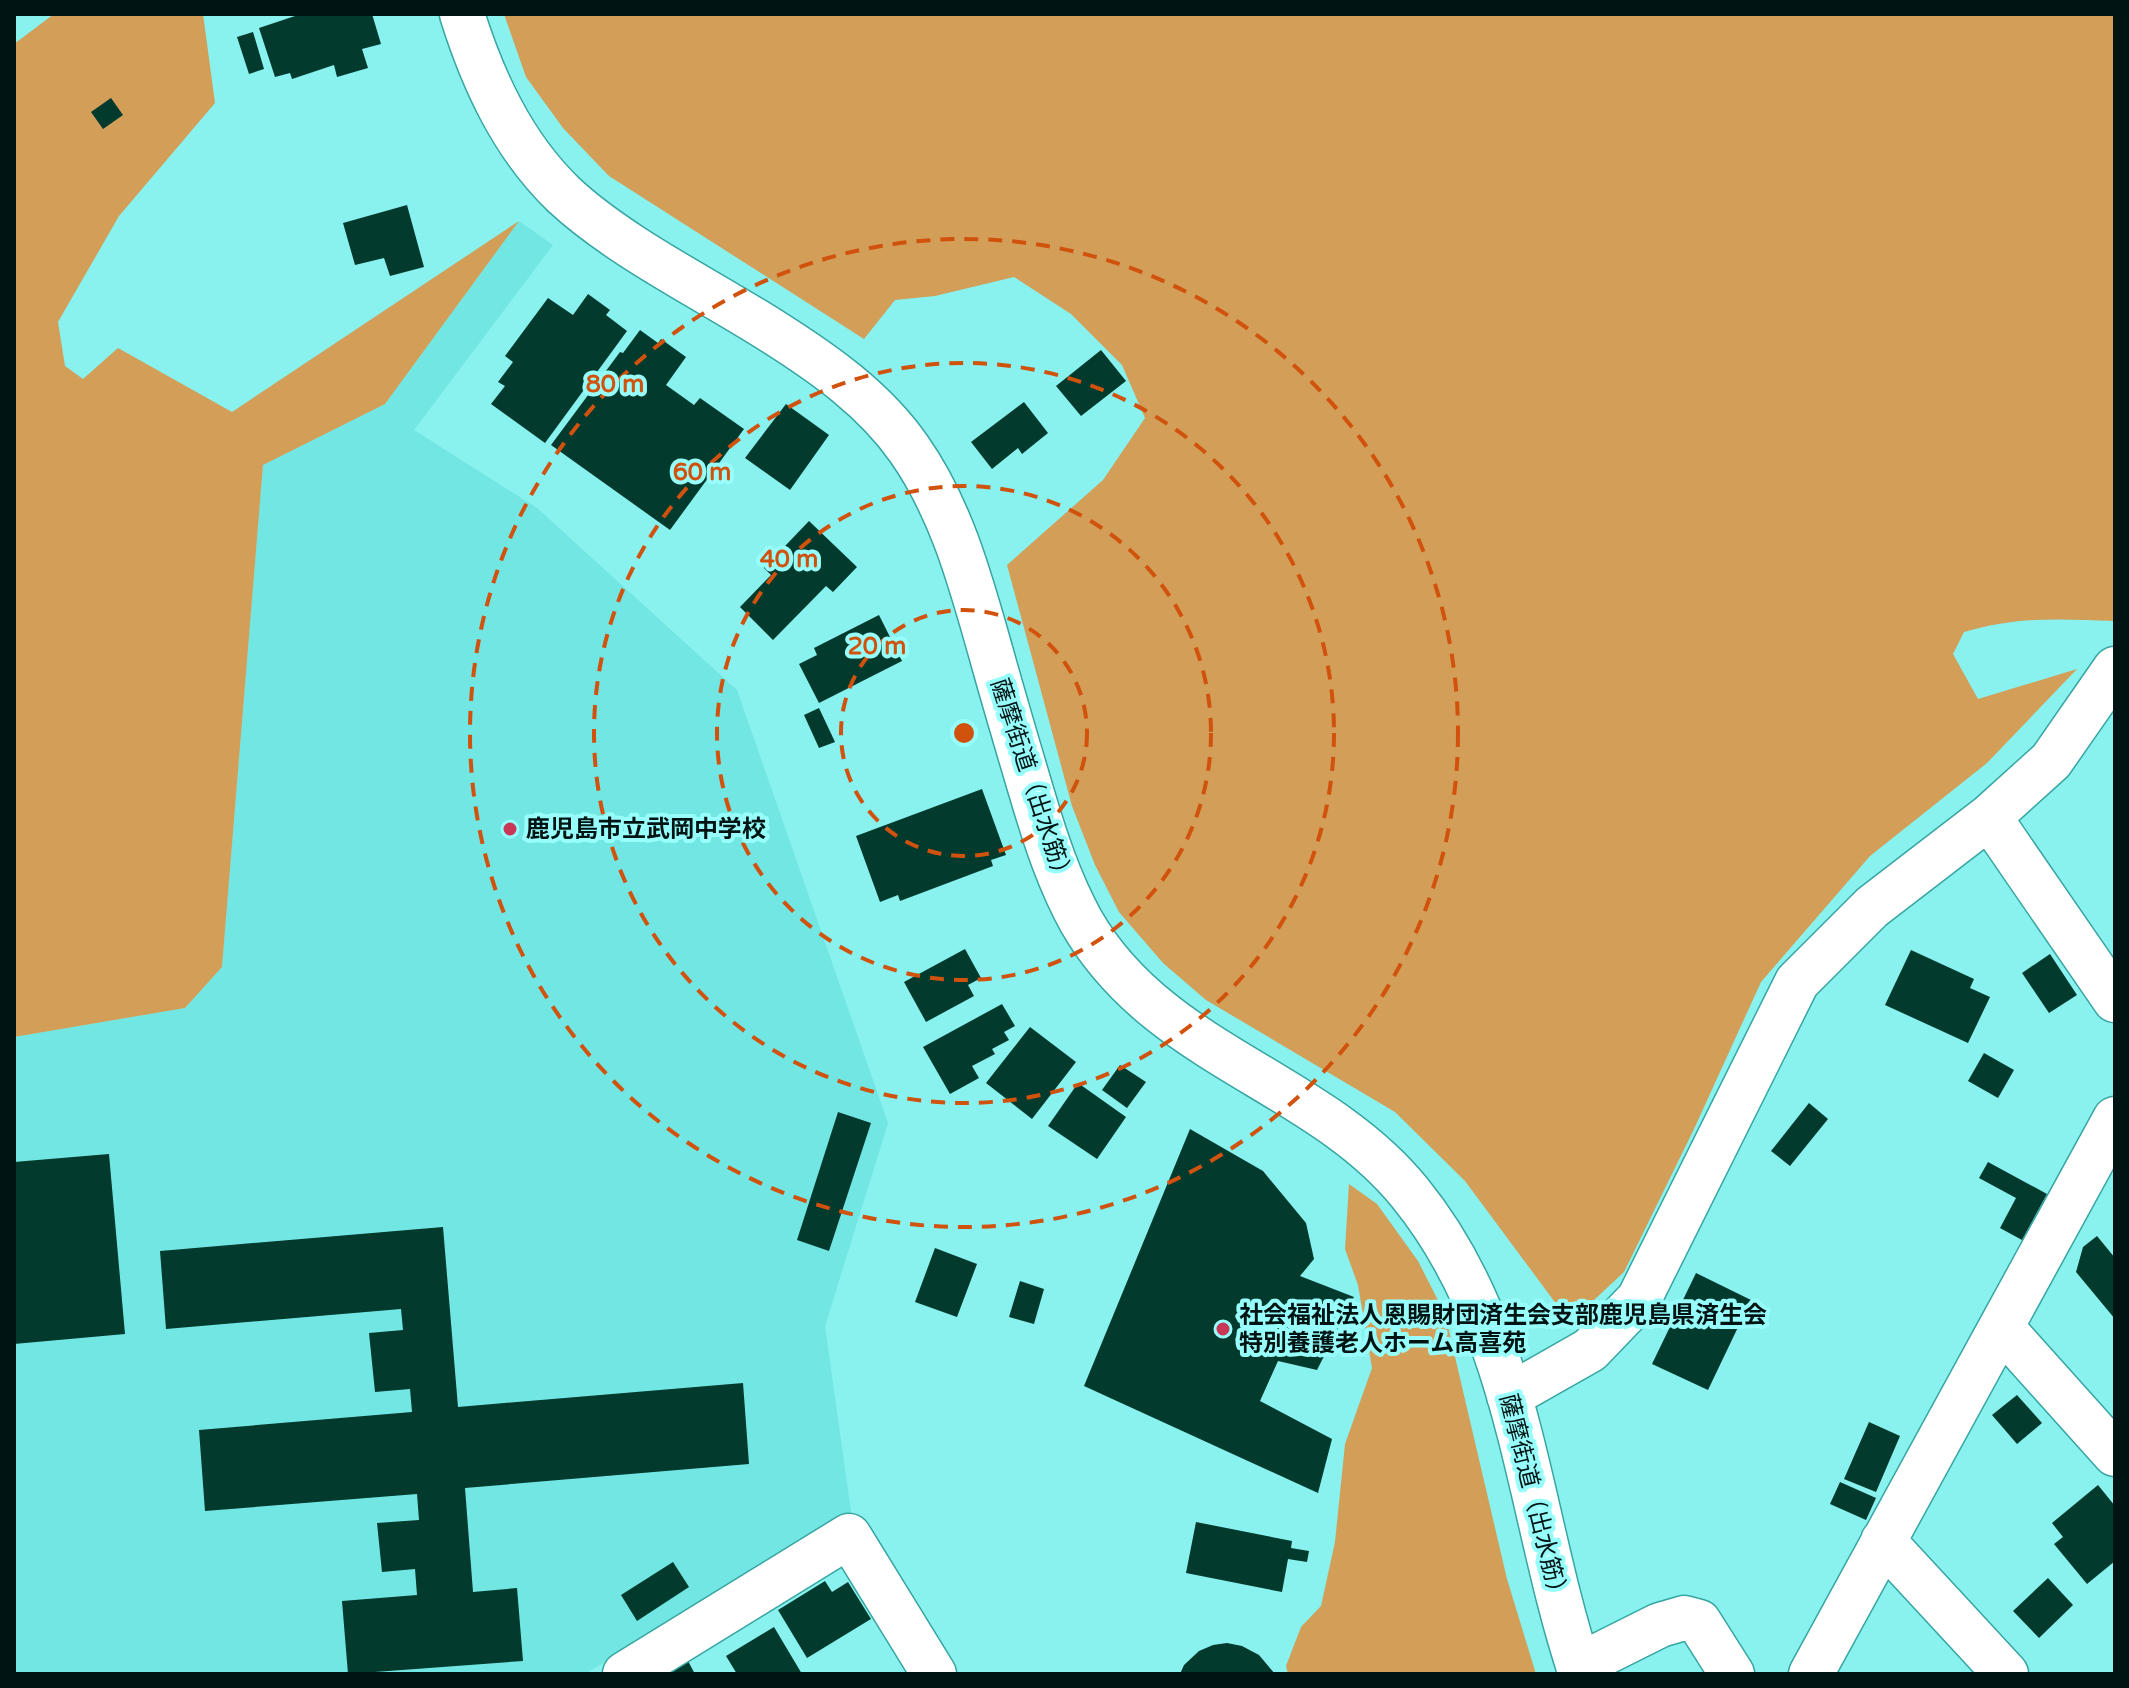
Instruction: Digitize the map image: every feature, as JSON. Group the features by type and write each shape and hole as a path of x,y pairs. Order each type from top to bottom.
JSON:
{"street":[{"name":"薩摩街道（出水筋）","path":"462,14 491,92 512,130 538,167 565,196 599,224 814,357 882,417 909,448 941,505 966,567 1043,831 1061,881 1083,925 1133,990 1205,1045 1309,1108 1367,1150 1410,1192 1456,1261 1496,1349 1533,1481 1567,1633 1579,1670"},
{"path":"1509,1396 1590,1350 1639,1299 1797,982 1872,907 1989,817 2051,761 2115,669"},
{"path":"1989,817 2115,1000"},
{"path":"1811,1674 2115,1119"},
{"path":"2001,1327 2115,1454"},
{"path":"625,1674 849,1536 934,1674"},
{"path":"1883,1541 2006,1674"},
{"path":"1579,1670 1660,1625 1684,1618 1699,1622 1732,1674"}],"shaded area":[{"path":"54,14 203,14 215,103 119,216 58,322 65,366 83,379 118,348 232,412 519,221 385,404 263,465 222,967 185,1008 14,1037 14,44"},
{"path":"504,14 2115,14 2115,621 2021,621 1964,632 1953,654 1978,699 2077,669 1987,763 1870,856 1761,982 1624,1272 1593,1301 1557,1305 1465,1181 1395,1112 1206,1000 1163,963 1119,912 1095,865 1072,806 1007,565 1103,480 1145,418 1122,365 1071,314 1014,277 935,296 895,300 864,339 609,176 563,128 526,77"},
{"name":"鹿児島市立武岡中学校","path":"519,221 553,245 414,430 537,508 737,690 888,1123 825,1326 851,1512 585,1674 14,1674 14,1037 185,1008 222,967 263,465 385,404"},
{"path":"1349,1184 1377,1204 1418,1261 1445,1314 1507,1579 1536,1674 1288,1674 1286,1666 1301,1627 1321,1606 1335,1542 1345,1444 1372,1368 1358,1285 1345,1249"}],"building":[{"path":"301,14 372,14 381,44 362,49 368,68 337,77 334,65 292,79 290,73 275,77 259,28"},
{"path":"253,32 264,69 249,74 237,37"},
{"path":"111,98 123,115 103,129 91,112"},
{"path":"407,205 424,267 390,276 384,258 355,265 343,223"},
{"path":"588,294 610,310 606,315 627,331 545,443 491,404 505,386 498,382 513,362 505,356 548,298 573,315"},
{"path":"640,330 658,343 661,339 686,357 666,385 694,405 700,398 744,429 670,530 551,445"},
{"path":"1101,350 1126,381 1081,416 1056,386"},
{"path":"1024,402 1048,433 1022,454 1018,448 992,469 971,442"},
{"path":"786,404 829,435 790,490 745,458"},
{"path":"809,521 857,567 833,592 826,586 773,640 740,607 771,575 764,568"},
{"path":"879,615 902,661 819,703 799,664 817,655 814,648"},
{"path":"819,708 835,742 819,748 804,715"},
{"path":"982,789 1006,855 991,860 993,866 900,901 898,895 880,902 856,836"},
{"path":"965,949 981,978 968,985 974,996 926,1022 904,982"},
{"path":"1911,950 1974,979 1970,988 1990,997 1968,1043 1885,1005"},
{"path":"2050,954 2077,995 2049,1013 2022,973"},
{"path":"1002,1004 1015,1026 1004,1032 1009,1040 992,1049 995,1054 972,1066 979,1078 950,1094 923,1047"},
{"path":"1030,1027 1076,1062 1032,1119 986,1083"},
{"path":"1984,1053 2014,1070 1998,1098 1968,1081"},
{"path":"1120,1065 1146,1082 1127,1108 1102,1090"},
{"path":"1078,1083 1126,1117 1097,1159 1048,1126"},
{"path":"1809,1103 1828,1119 1790,1166 1771,1151"},
{"path":"838,1112 871,1123 829,1251 797,1240"},
{"name":"社会福祉法人恩賜財団済生会支部鹿児島県済生会 特別養護老人ホーム高喜苑","path":"1190,1129 1263,1171 1306,1223 1314,1259 1300,1276 1354,1297 1317,1370 1278,1361 1260,1401 1332,1439 1318,1493 1084,1386"},
{"path":"109,1154 125,1334 14,1344 14,1162"},
{"path":"1988,1162 2047,1194 2022,1240 2000,1228 2016,1198 1979,1178"},
{"path":"443,1227 458,1407 743,1383 749,1464 465,1488 473,1592 517,1588 523,1661 348,1674 342,1601 417,1595 415,1569 382,1572 377,1523 419,1520 417,1494 205,1511 199,1430 412,1412 410,1389 375,1392 369,1333 403,1330 401,1309 166,1329 160,1251"},
{"path":"2097,1236 2115,1258 2115,1319 2076,1272 2083,1247"},
{"path":"935,1248 977,1264 957,1317 915,1302"},
{"path":"1696,1273 1751,1300 1708,1390 1652,1364"},
{"path":"1020,1281 1044,1289 1034,1324 1009,1317"},
{"path":"2017,1395 2042,1423 2017,1444 1992,1415"},
{"path":"1869,1422 1900,1436 1876,1492 1844,1479"},
{"path":"1840,1482 1876,1498 1866,1520 1830,1504"},
{"path":"2098,1485 2115,1506 2115,1561 2087,1584 2054,1544 2063,1537 2052,1523"},
{"path":"1196,1522 1292,1541 1291,1548 1309,1551 1307,1562 1288,1559 1282,1592 1186,1573"},
{"path":"673,1562 689,1587 637,1621 621,1595"},
{"path":"2048,1578 2073,1605 2039,1638 2013,1611"},
{"path":"825,1581 832,1592 848,1582 871,1619 807,1658 778,1610"},
{"path":"774,1627 802,1674 737,1674 726,1656"},
{"path":"1227,1643 1242,1646 1259,1655 1275,1674 1180,1674 1184,1665 1199,1651"},
{"path":"688,1661 695,1674 673,1674 671,1670"}],"place":[{"name":"鹿児島市立武岡中学校","path":"510,829"},
{"name":"社会福祉法人恩賜財団済生会支部鹿児島県済生会 特別養護老人ホーム高喜苑","path":"1223,1329"}]}
